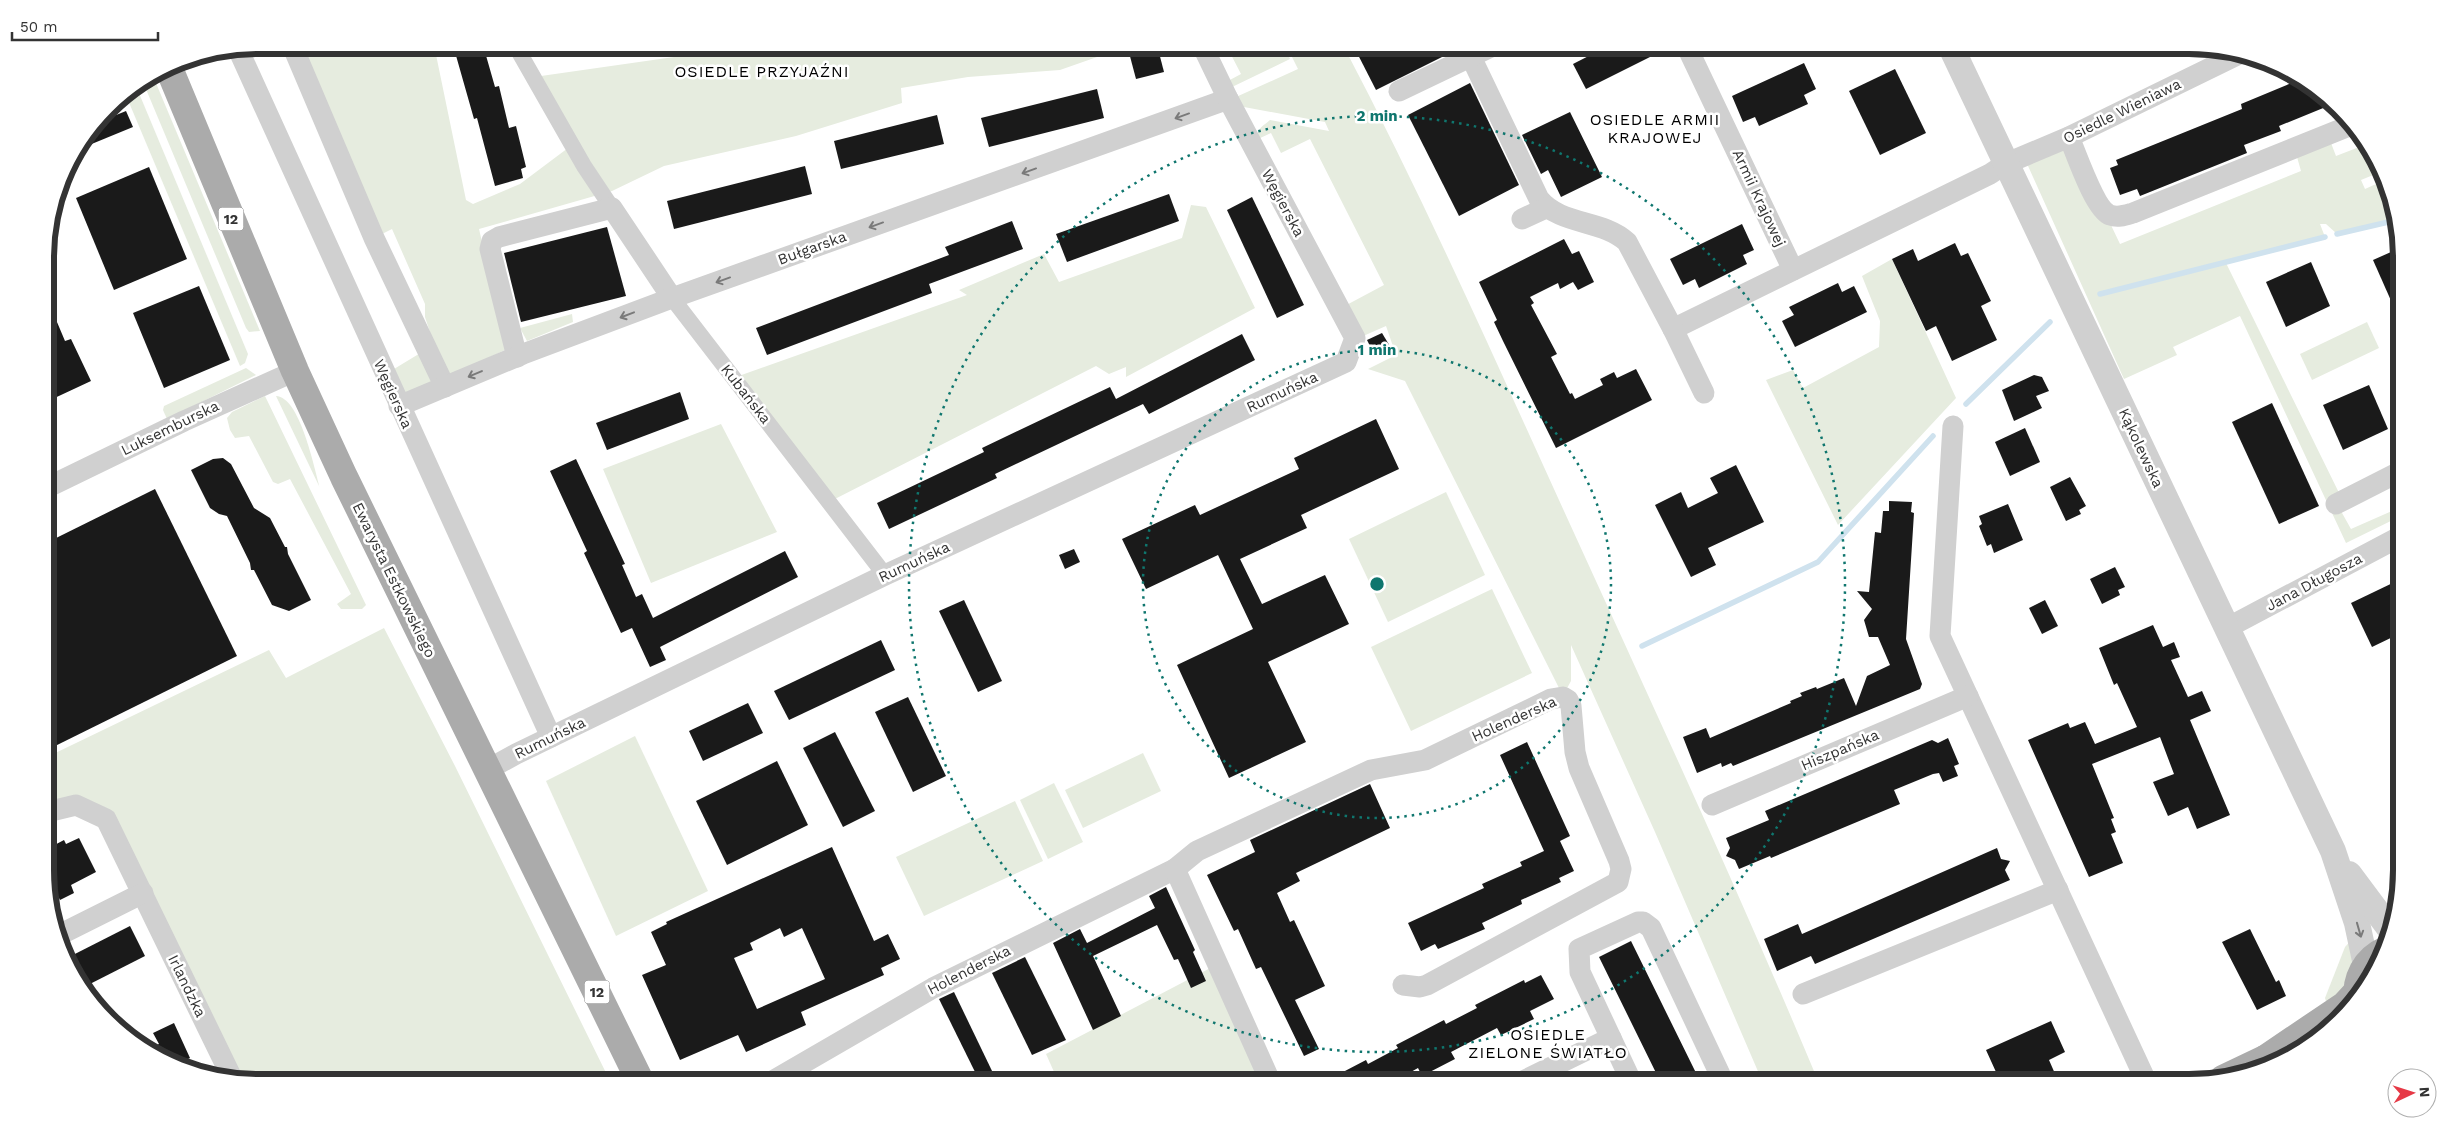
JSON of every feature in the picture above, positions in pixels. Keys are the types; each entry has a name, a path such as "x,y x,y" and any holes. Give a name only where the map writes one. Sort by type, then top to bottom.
{"main road":[{"name":"Ewarysta Estkowskiego","path":"171,73 295,371 344,477 637,1074"},
{"path":"2358,986 2358,982 2367,970"},
{"path":"2265,1059 2334,1013"},
{"path":"2259,1062 2271,1057"}],"street":[{"name":"Węgierska","path":"240,54 551,737"},
{"path":"296,54 374,238 444,387"},
{"name":"Kubańska","path":"520,54 584,166 672,298 885,575"},
{"name":"Węgierska","path":"1206,54 1228,100 1355,338 1346,362"},
{"path":"1399,91 1477,54"},
{"name":"Armii Krajowej","path":"1690,54 1793,270"},
{"name":"Kąkolewska","path":"1954,54 2333,851 2357,923 2374,955"},
{"path":"1471,57 1539,199 1546,208 1556,214 1619,234 1627,242 1673,329 1704,394"},
{"name":"Osiedle Wieniawa","path":"2006,164 2069,137 2229,58"},
{"name":"Bułgarska","path":"399,406 517,357 672,298 1228,100"},
{"path":"2069,137 2099,206 2110,215 2118,216 2133,212 2346,127"},
{"path":"1673,329 1990,174 2006,164"},
{"path":"517,357 490,249 492,241 499,237 612,208"},
{"path":"1522,219 1546,208"},
{"name":"Rumuńska","path":"487,770 885,575 1346,362"},
{"name":"Luksemburska","path":"54,484 184,421 295,371"},
{"path":"1953,426 1940,636 2143,1074"},
{"path":"2336,504 2393,476"},
{"name":"Jana Długosza","path":"2227,628 2393,540"},
{"name":"Hiszpańska","path":"1712,805 1968,696"},
{"name":"Holenderska","path":"785,1074 933,988 1176,868 1197,851 1371,770 1425,760 1552,700 1563,697 1568,700 1571,706 1575,752 1579,768 1619,861 1621,870 1618,882 1427,985 1420,987 1404,985"},
{"name":"Irlandzka","path":"54,811 76,806 106,820 229,1073"},
{"name":"Kąkolewska","path":"2333,851 2386,923"},
{"path":"1176,868 1267,1074"},
{"path":"1803,994 2058,890"},
{"path":"64,933 143,894"},
{"path":"1628,1074 1580,972 1579,949 1633,923 1643,922 1651,928 1720,1074"},
{"path":"1537,1074 1611,1038"}],"shaded area":[{"path":"296,54 436,54 466,200 473,204 520,184 572,145 534,77 695,54 1106,54 1060,70 968,77 901,88 902,103 796,136 664,166 612,191 479,229 507,349 403,398 394,369 427,349 431,335 425,317 425,304 392,229 374,238"},
{"path":"1231,54 1288,54 1290,59 1232,87 1228,81 1241,74"},
{"path":"1290,54 1348,54 1403,163 1459,282 1665,731 1728,871 1815,1074 1759,1074 1655,832 1571,645 1571,681 1566,690 1559,688 1405,381 1368,369 1396,355 1386,326 1361,337 1339,309 1384,285 1310,139 1281,153 1271,133 1258,139 1259,130 1270,120 1329,131 1325,122 1244,107 1236,97 1298,69"},
{"path":"155,81 260,331 249,332 145,87"},
{"path":"139,92 248,354 245,363 240,366 128,100"},
{"path":"2069,137 2120,244 2301,171 2297,157 2331,143 2336,156 2360,147 2375,174 2361,180 2365,189 2379,183 2390,222 2337,234 2326,224 2320,224 2325,237 2226,263 2343,501 2337,504 2351,529 2393,511 2393,520 2346,543 2240,316 2173,347 2177,355 2124,379 2024,157"},
{"path":"1191,205 1206,207 1255,308 1126,377 1126,367 1109,374 1096,366 829,502 733,378 967,295 959,290 1044,254 1059,282 1182,238"},
{"path":"1892,259 1956,398 1838,525 1766,380 1793,370 1803,388 1879,347 1880,321 1862,276"},
{"path":"572,314 573,322 527,341 520,328"},
{"path":"2367,322 2379,348 2312,380 2300,354"},
{"path":"246,368 256,375 167,419 163,410 164,406"},
{"path":"265,396 366,605 362,609 341,609 337,604 351,594 290,479 278,484 273,482 249,436 235,438 230,430 227,418 232,412"},
{"path":"276,396 285,399 299,420 310,450 320,488"},
{"path":"721,424 777,532 651,583 603,469"},
{"path":"1446,492 1485,575 1388,622 1349,539"},
{"path":"1492,589 1532,673 1411,731 1371,647"},
{"path":"384,628 455,766 607,1074 229,1073 106,820 54,813 54,754 269,650 286,678"},
{"path":"635,736 708,891 616,936 546,781"},
{"path":"1143,753 1161,791 1083,828 1065,790"},
{"path":"1054,783 1083,842 1048,859 1020,800"},
{"path":"1015,801 1043,861 924,916 896,857"},
{"path":"2354,937 2356,953 2343,988 2328,1008 2325,998 2345,947"},
{"path":"1218,964 1269,1074 1055,1074 1046,1054"}],"building":[{"path":"456,54 486,54 495,87 499,86 509,128 516,126 526,167 521,169 523,178 495,186 477,118 474,119"},
{"path":"1129,54 1159,54 1164,72 1136,79"},
{"path":"1358,54 1448,54 1376,90"},
{"path":"1592,54 1656,54 1586,89 1573,64"},
{"path":"1804,63 1816,89 1804,95 1808,104 1759,126 1755,117 1743,122 1732,96"},
{"path":"1895,69 1926,133 1880,155 1849,91"},
{"path":"2293,82 2326,107 2279,126 2281,131 2244,145 2247,153 2140,196 2137,189 2120,195 2110,168 2118,165 2116,160 2242,109 2241,104"},
{"path":"1470,83 1519,185 1459,216 1408,115"},
{"path":"1097,89 1104,118 989,147 981,118"},
{"path":"126,111 133,127 87,146 104,123 110,117"},
{"path":"1570,112 1602,177 1561,197 1548,170 1541,174 1522,135"},
{"path":"937,115 944,144 841,169 834,141"},
{"path":"805,166 812,194 674,229 667,201"},
{"path":"149,167 187,259 114,290 76,198"},
{"path":"1169,194 1179,221 1067,262 1056,234"},
{"path":"1252,197 1304,305 1277,318 1227,210"},
{"path":"1012,221 1023,249 929,284 932,293 767,355 756,328 949,255 945,247"},
{"path":"1742,224 1754,250 1743,255 1747,264 1699,288 1695,279 1683,285 1670,259"},
{"path":"607,227 626,296 521,322 504,253"},
{"path":"1564,239 1572,254 1579,251 1594,282 1578,290 1573,282 1560,289 1558,283 1530,297 1534,303 1531,305 1557,354 1551,357 1570,394 1572,393 1575,399 1603,385 1600,379 1614,372 1617,378 1636,369 1652,400 1556,448 1494,322 1497,320 1479,282"},
{"path":"1955,243 1961,256 1968,253 1991,301 1981,306 1997,340 1952,361 1936,326 1926,331 1892,259 1913,249 1918,261"},
{"path":"2393,251 2393,305 2373,260"},
{"path":"2311,262 2330,306 2286,327 2266,282"},
{"path":"1838,283 1842,292 1854,286 1867,312 1795,347 1782,321 1794,315 1789,307"},
{"path":"199,286 230,360 164,388 133,313"},
{"path":"54,315 65,341 71,339 91,381 54,398"},
{"path":"1382,333 1391,348 1375,356 1367,340"},
{"path":"1242,334 1255,360 1149,414 1143,404 995,474 997,478 889,529 877,503 984,452 982,448 1110,387 1116,399"},
{"path":"2034,375 2042,377 2049,391 2036,396 2042,408 2014,421 2002,390"},
{"path":"2369,385 2388,429 2343,450 2323,405"},
{"path":"680,392 689,419 607,450 596,423"},
{"path":"2272,403 2319,506 2279,524 2232,422"},
{"path":"1376,419 1399,469 1301,515 1307,528 1240,559 1262,604 1325,575 1349,624 1268,662 1306,742 1229,778 1177,665 1253,629 1218,555 1146,589 1122,539 1195,505 1200,515 1299,469 1294,458"},
{"path":"2025,428 2040,462 2010,476 1995,442"},
{"path":"223,458 231,464 254,508 270,518 285,547 287,547 288,554 311,600 289,611 272,605 254,570 251,570 250,563 227,516 219,514 210,508 191,470 213,459"},
{"path":"576,459 625,564 622,565 636,597 642,594 653,618 785,551 798,577 660,647 666,660 650,667 632,628 621,633 584,553 587,551 550,471"},
{"path":"1736,465 1764,522 1708,548 1716,565 1691,577 1655,505 1681,492 1688,508 1718,493 1710,478"},
{"path":"2070,477 2086,506 2079,510 2081,514 2066,521 2050,487"},
{"path":"155,489 237,656 54,747 54,539"},
{"path":"1889,501 1912,502 1911,512 1914,513 1906,639 1922,684 1920,689 1733,766 1731,763 1722,767 1721,763 1697,773 1683,737 1706,728 1710,738 1791,703 1790,701 1802,696 1800,693 1816,687 1817,689 1844,678 1856,706 1867,676 1890,665 1878,637 1869,637 1864,620 1872,609 1857,591 1869,592 1875,532 1881,533 1883,511 1889,511"},
{"path":"2008,504 2023,540 1994,553 1991,544 1987,546 1979,526 1982,524 1979,516"},
{"path":"1074,549 1080,562 1065,569 1059,555"},
{"path":"2115,567 2125,587 2118,590 2120,595 2102,604 2090,579"},
{"path":"2393,583 2393,637 2372,647 2351,603"},
{"path":"964,600 1002,681 978,692 939,611"},
{"path":"2045,600 2058,626 2042,634 2029,608"},
{"path":"2153,625 2163,647 2174,642 2180,657 2171,660 2188,697 2202,691 2211,711 2190,720 2230,815 2197,829 2188,807 2168,816 2153,782 2174,774 2160,737 2092,764 2114,818 2111,819 2116,832 2111,834 2123,863 2089,877 2028,740 2068,723 2070,728 2085,722 2095,744 2137,727 2117,683 2114,685 2099,648"},
{"path":"881,640 895,670 789,720 774,691"},
{"path":"908,697 946,776 913,792 875,712"},
{"path":"748,703 763,733 703,761 689,731"},
{"path":"835,732 875,811 843,827 803,748"},
{"path":"1948,738 1959,764 1954,766 1958,776 1943,782 1939,773 1933,774 1894,790 1900,804 1771,858 1770,856 1739,869 1735,860 1726,856 1730,848 1726,838 1769,820 1765,811 1932,740 1938,743"},
{"path":"1527,742 1570,836 1560,841 1574,871 1559,878 1561,882 1521,900 1522,904 1482,923 1485,929 1438,949 1435,944 1421,951 1408,923 1484,888 1482,884 1522,866 1520,862 1544,851 1500,755"},
{"path":"777,761 808,825 727,865 696,801"},
{"path":"1370,784 1390,828 1296,873 1300,881 1277,893 1290,922 1294,920 1325,986 1295,1000 1319,1049 1304,1056 1261,967 1256,969 1238,929 1234,931 1207,875 1255,852 1250,840"},
{"path":"79,838 96,872 71,885 74,893 60,900 54,889 54,845 64,840 66,844"},
{"path":"832,847 874,941 888,934 900,959 881,968 884,975 801,1012 806,1025 746,1052 738,1035 680,1060 642,975 666,965 651,932 667,924 666,922","holes":["780,928 784,937 802,928 825,979 757,1009 734,958 753,950 750,943"]},
{"path":"1997,848 2001,859 2010,861 2005,870 2010,880 1815,964 1811,956 1777,971 1764,939 1798,924 1802,934"},
{"path":"1166,887 1195,950 1193,952 1206,981 1191,988 1178,959 1174,960 1157,925 1093,956 1121,1016 1093,1030 1053,943 1080,929 1087,943 1155,908 1149,896"},
{"path":"130,926 145,956 89,985 73,955"},
{"path":"2250,929 2276,982 2279,980 2286,996 2257,1010 2222,942"},
{"path":"1631,941 1697,1074 1657,1074 1599,957"},
{"path":"1025,957 1066,1040 1032,1055 992,973"},
{"path":"1541,975 1554,999 1530,1011 1534,1019 1501,1035 1497,1028 1451,1052 1455,1059 1426,1074 1421,1074 1418,1068 1407,1074 1339,1074 1366,1060 1368,1064 1398,1048 1396,1045 1444,1020 1446,1024 1477,1008 1475,1005 1524,980 1525,983"},
{"path":"954,992 993,1073 976,1074 939,999"},
{"path":"2051,1021 2065,1052 2049,1060 2055,1074 1997,1074 1986,1050"},
{"path":"174,1023 190,1058 185,1061 180,1059 155,1046 159,1044 153,1033"}],"waterway":[{"path":"2337,234 2390,222"},
{"path":"2100,294 2325,237"},
{"path":"1966,404 2050,322"},
{"path":"1642,646 1818,562 1933,436"}],"district":[{"name":"OSIEDLE PRZYJAŹNI","path":"762,71"},
{"name":"OSIEDLE ARMII KRAJOWEJ","path":"1655,128"},
{"name":"OSIEDLE ZIELONE ŚWIATŁO","path":"1548,1043"}]}
